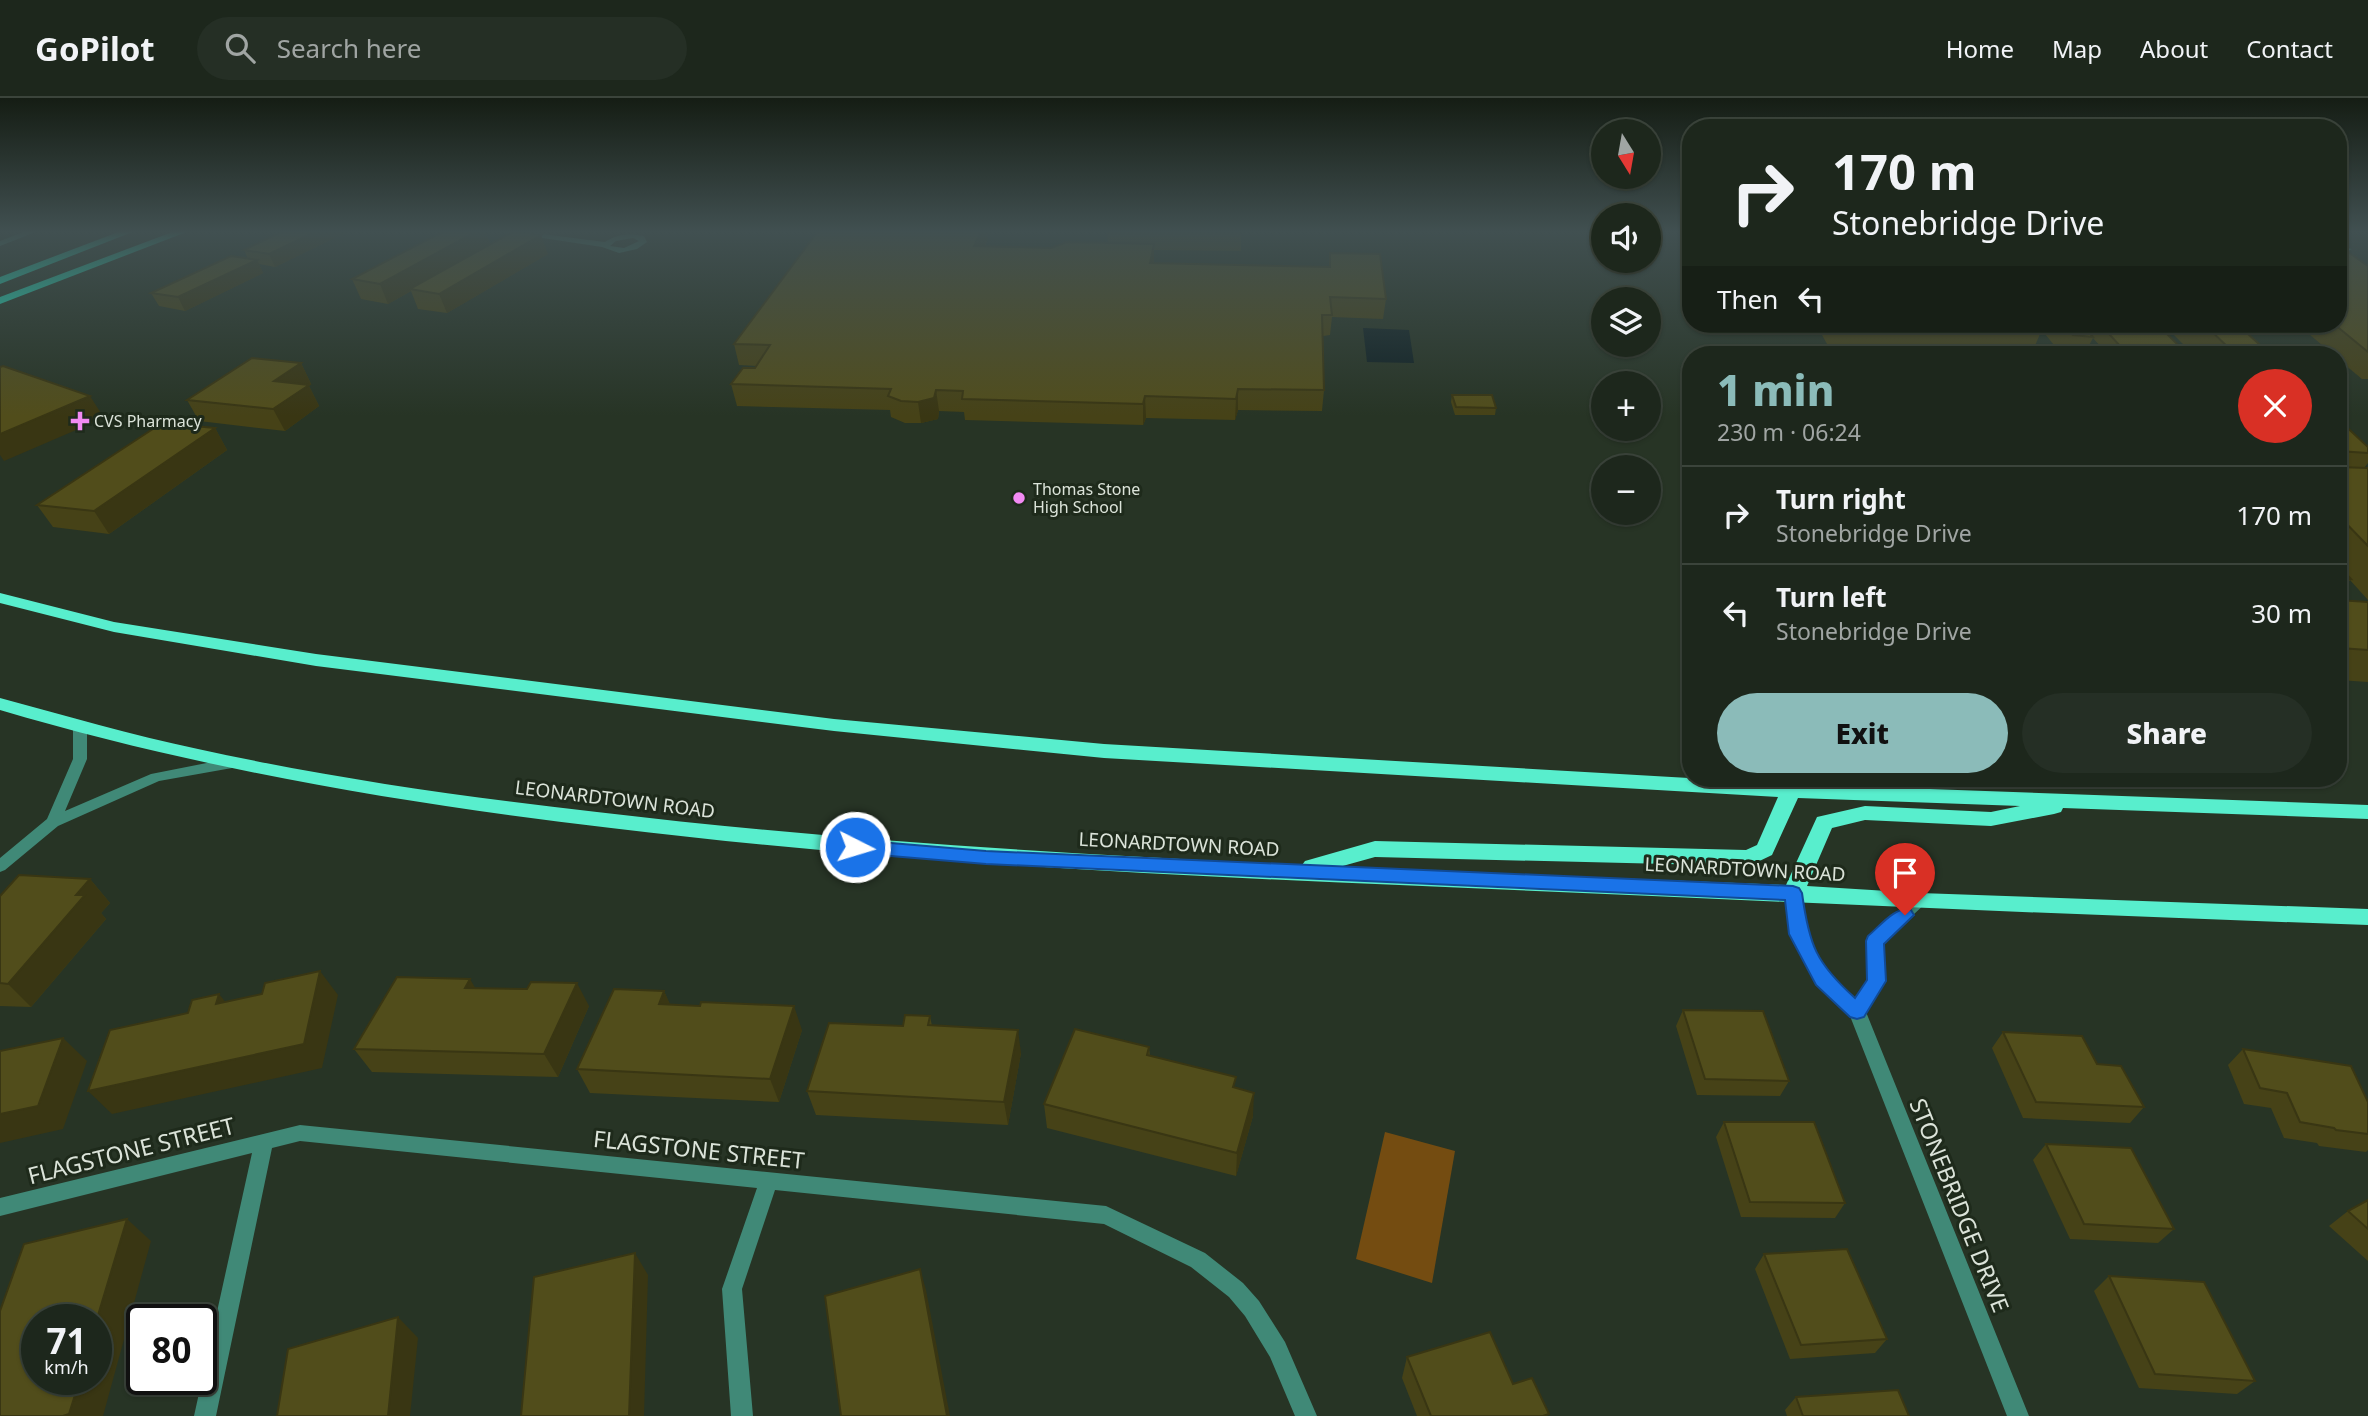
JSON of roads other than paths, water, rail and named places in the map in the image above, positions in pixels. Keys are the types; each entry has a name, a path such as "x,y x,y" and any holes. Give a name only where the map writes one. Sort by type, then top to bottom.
{"highway":[{"path":"0,598 114,627 316,660 834,725 1104,751 1682,785"},
{"name":"LEONARDTOWN ROAD","path":"0,704 80,729 232,762 449,800 697,834 986,857 1920,901 2368,917"},
{"path":"1722,787 2368,812"},
{"path":"1296,872 1376,849 1749,858 1765,850 1791,791"},
{"path":"1793,893 1824,822 1865,813 1991,819 2085,801"}],"main road":[{"path":"0,301 22,293"}],"street":[{"path":"53,822 80,759 80,729"},
{"path":"0,866 53,822 156,777 232,762"},
{"name":"STONEBRIDGE DRIVE","path":"1793,893 1798,934 1823,980 1857,1012 2018,1416"},
{"path":"1857,1012 1876,981 1875,941 1920,901"},
{"name":"FLAGSTONE STREET","path":"0,1207 300,1133 1106,1216 1200,1261 1249,1303 1286,1363 1306,1416"},
{"path":"205,1416 264,1142"},
{"path":"742,1416 732,1289 769,1181"}],"place":[{"name":"CVS Pharmacy","path":"80,421"},
{"name":"Thomas Stone High School","path":"1019,498"}]}
